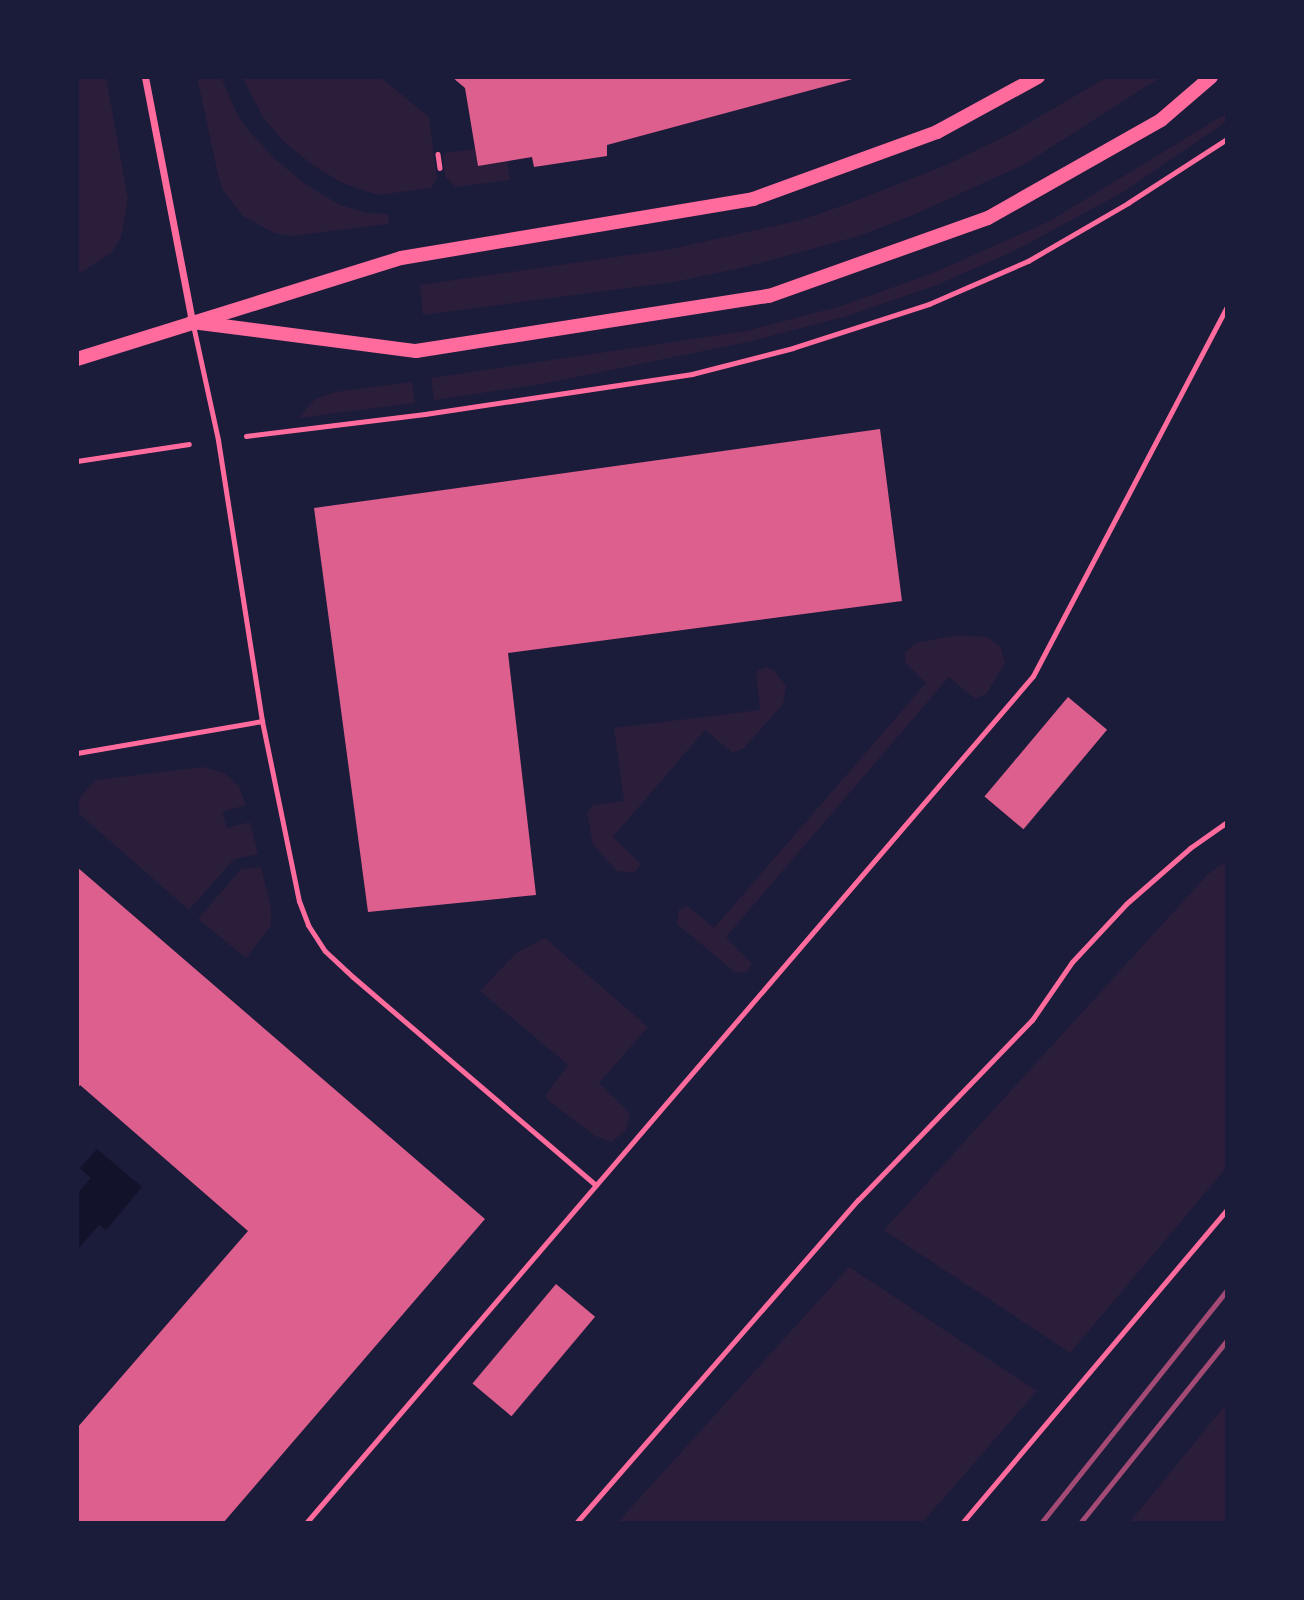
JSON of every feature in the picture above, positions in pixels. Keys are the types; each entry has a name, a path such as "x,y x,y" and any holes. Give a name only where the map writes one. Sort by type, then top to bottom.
{"main road":[{"path":"77,359 401,258 753,199 937,132 1038,77"},
{"path":"192,322 416,351 769,296 988,218 1161,120 1211,77"}],"street":[{"path":"145,77 192,322"}],"lane":[{"path":"306,1523 1033,676 1227,306"},
{"path":"192,322 218,440 262,721 299,901 307,925 325,951 596,1185"},
{"path":"77,753 262,721"},
{"path":"576,1523 858,1200 1032,1020 1072,962 1126,904 1190,848 1227,822"},
{"path":"961,1523 1227,1209"}],"path":[{"path":"287,431 425,414 692,374 793,348 929,304 1028,261 1128,203 1227,139"},
{"path":"438,154 440,168"},
{"path":"77,461 152,449"}],"shaded area":[{"path":"77,77 106,77 128,199 121,238 111,253 77,275"},
{"path":"197,77 221,77 238,116 250,132 275,159 305,184 340,205 367,213 388,214 389,224 291,236 274,233 243,216 223,190 218,175"},
{"path":"242,77 380,77 429,117 437,179 431,188 378,195 342,183 314,166 284,142 263,117"},
{"path":"1107,77 1161,77 1025,164 911,216 859,236 746,267 674,282 423,315 420,285 671,249 801,220 850,203 946,165 1010,134"},
{"path":"1227,113 1227,121 1123,192 1014,251 937,285 844,317 748,342 542,384 434,400 431,378 746,331 841,306 933,273 1050,221"},
{"path":"475,149 478,166 507,162 510,180 456,187 445,177 443,153"},
{"path":"412,382 415,403 298,418 315,399 335,392"},
{"path":"957,635 987,637 1000,646 1005,663 986,694 975,699 949,677 726,937 752,964 748,972 736,973 677,924 679,909 688,906 714,928 926,683 905,662 905,652 916,643"},
{"path":"767,667 774,670 786,686 783,704 744,748 738,751 732,752 705,730 613,837 641,864 634,873 617,871 593,845 587,812 593,805 624,801 614,728 760,710 756,676 758,670"},
{"path":"203,767 224,773 239,786 246,805 222,812 227,828 250,822 258,854 234,859 189,910 77,812 77,801 95,780"},
{"path":"1227,860 1227,1167 1070,1353 884,1230 1208,874"},
{"path":"261,867 271,907 271,926 246,958 198,919 241,869"},
{"path":"545,938 648,1027 599,1083 630,1113 626,1130 612,1142 595,1136 546,1099 546,1095 568,1065 480,991 515,954"},
{"path":"97,1149 142,1187 106,1230 99,1225 77,1250 77,1194 91,1178 80,1168"},
{"path":"849,1267 1037,1391 922,1523 617,1523"},
{"path":"1227,1403 1227,1523 1129,1523"}],"building":[{"path":"452,77 856,78 607,145 607,156 534,167 532,157 478,166 465,88"},
{"path":"880,429 902,601 508,653 536,895 368,912 314,508"},
{"path":"1068,697 1107,730 1024,829 984,797"},
{"path":"77,867 485,1219 223,1523 77,1523 77,1428 248,1231 80,1085 77,1089"},
{"path":"556,1284 595,1317 512,1416 472,1384"}],"railway":[{"path":"1041,1523 1227,1290"},
{"path":"1080,1523 1227,1340"}]}
